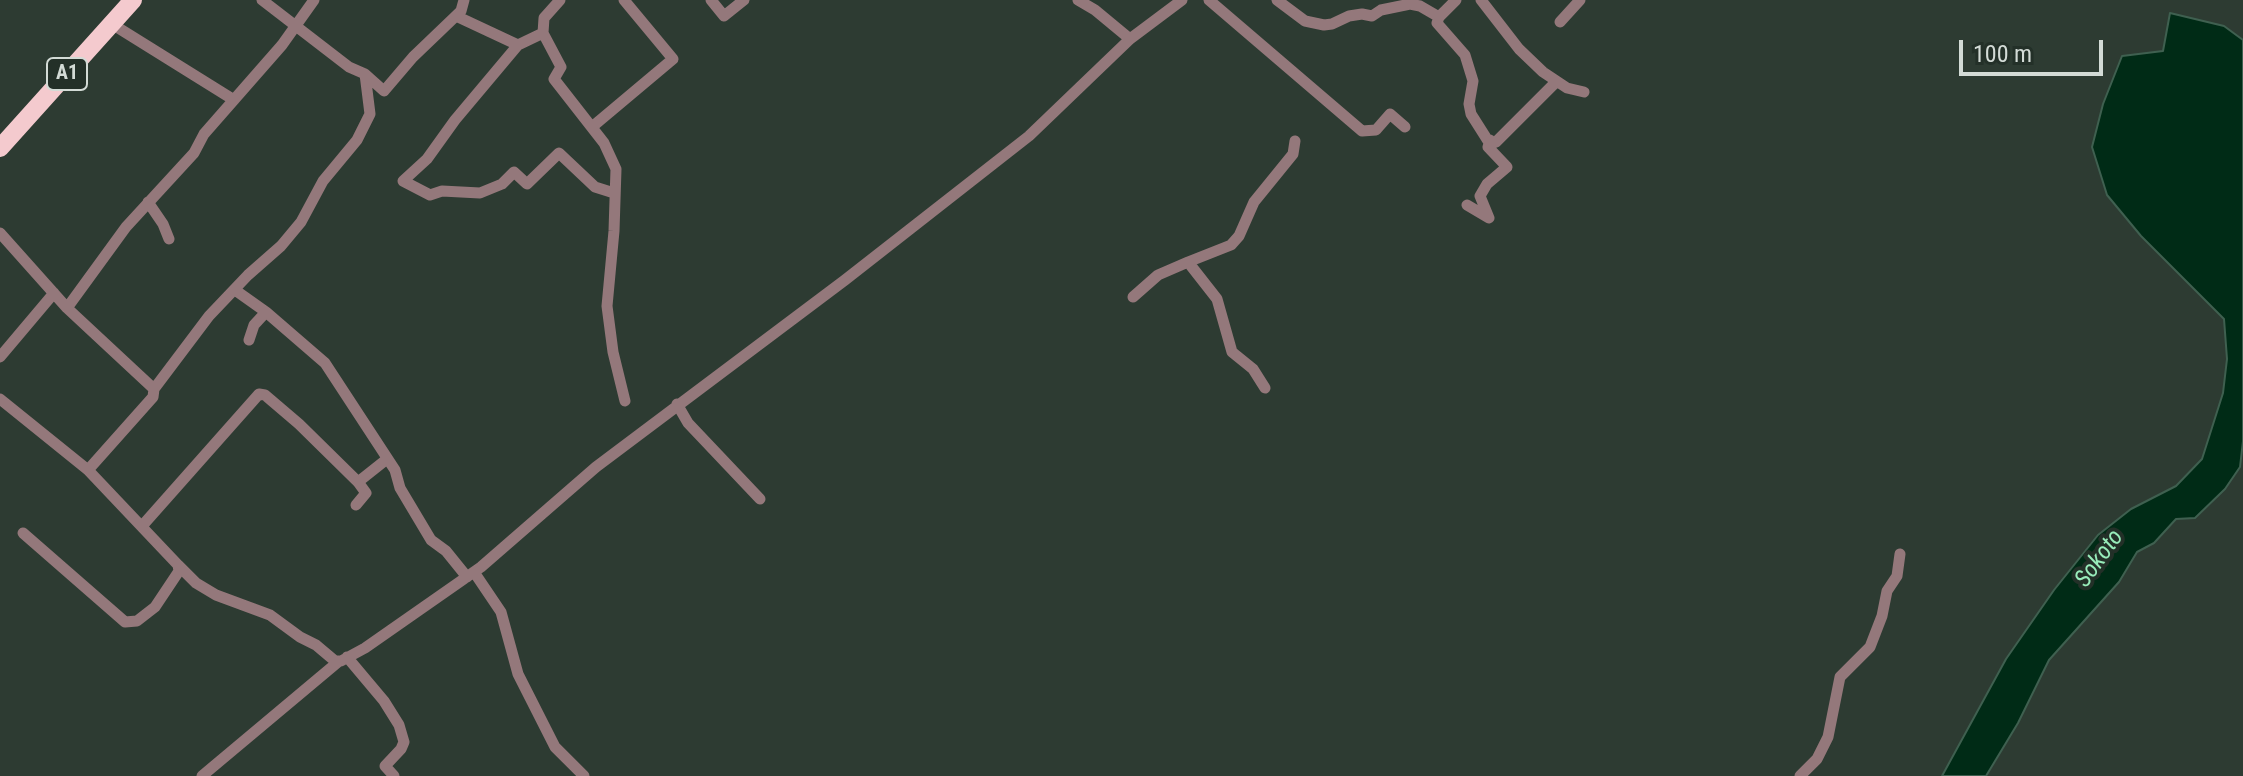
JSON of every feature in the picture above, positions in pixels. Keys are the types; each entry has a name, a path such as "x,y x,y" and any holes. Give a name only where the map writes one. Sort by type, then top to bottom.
{"highway":[{"name":"A1","path":"0,148 133,0"}],"street":[{"path":"262,0 384,91 413,57 461,11 464,0"},
{"path":"67,308 148,202 194,153 204,134 295,27 314,0"},
{"path":"560,0 544,18 543,33 561,67 554,79 604,143 616,169 607,306 613,352 625,401"},
{"path":"592,127 673,59 624,0"},
{"path":"711,0 724,16 744,0"},
{"path":"1078,0 1130,39"},
{"path":"1209,0 1362,131 1376,130 1390,114 1405,127"},
{"path":"1277,0 1305,21 1324,25 1349,16 1372,16 1381,10 1410,4 1439,17"},
{"path":"1456,0 1437,23 1465,55 1473,81 1469,104 1471,114 1490,144"},
{"path":"1481,0 1519,49 1556,82 1584,92"},
{"path":"1560,22 1580,0"},
{"path":"202,776 343,660 471,574 573,485 845,280 1029,136 1130,39 1179,1"},
{"path":"456,16 518,45"},
{"path":"112,24 234,100"},
{"path":"543,33 518,45 455,120 427,159 403,181 430,195 442,191 480,193 502,184 514,172 527,184 559,153 595,187 614,193"},
{"path":"88,470 153,397 154,389 209,316 281,246 301,222 323,181 357,140 370,114 365,74"},
{"path":"1490,144 1496,142 1556,82"},
{"path":"1467,205 1489,218 1480,196 1487,184 1507,167 1488,147 1490,140 1490,144"},
{"path":"1133,297 1158,275 1231,245 1246,224 1254,202 1293,154 1295,141"},
{"path":"148,202 169,239"},
{"path":"0,233 67,308 154,389"},
{"path":"1188,262 1217,299 1232,352 1253,369 1265,388"},
{"path":"235,290 266,312 325,363 395,470 400,488 431,540 471,574 501,612 518,674 555,747 584,776"},
{"path":"0,357 54,293"},
{"path":"249,340 254,325 266,312"},
{"path":"142,526 259,394 265,395 299,424 358,482 366,493 356,505"},
{"path":"0,399 88,470 196,583 216,595 270,615 343,660 384,701 399,725 404,742 385,766 394,776"},
{"path":"677,404 696,433 760,499"},
{"path":"358,482 387,459"},
{"path":"23,533 125,622 137,621 155,607 177,577 178,565"},
{"path":"1800,776 1817,759 1828,737 1840,677 1870,647 1882,616 1887,591 1897,576 1900,554"}],"water":[{"name":"Sokoto","path":"2170,13 2224,26 2243,40 2243,441 2240,467 2225,489 2195,518 2176,519 2154,543 2137,552 2119,582 2049,660 2018,723 1986,776 1942,776 2006,659 2054,590 2098,535 2131,509 2176,486 2202,459 2223,393 2227,359 2224,319 2141,236 2107,195 2092,147 2103,104 2122,56 2163,51"}]}
